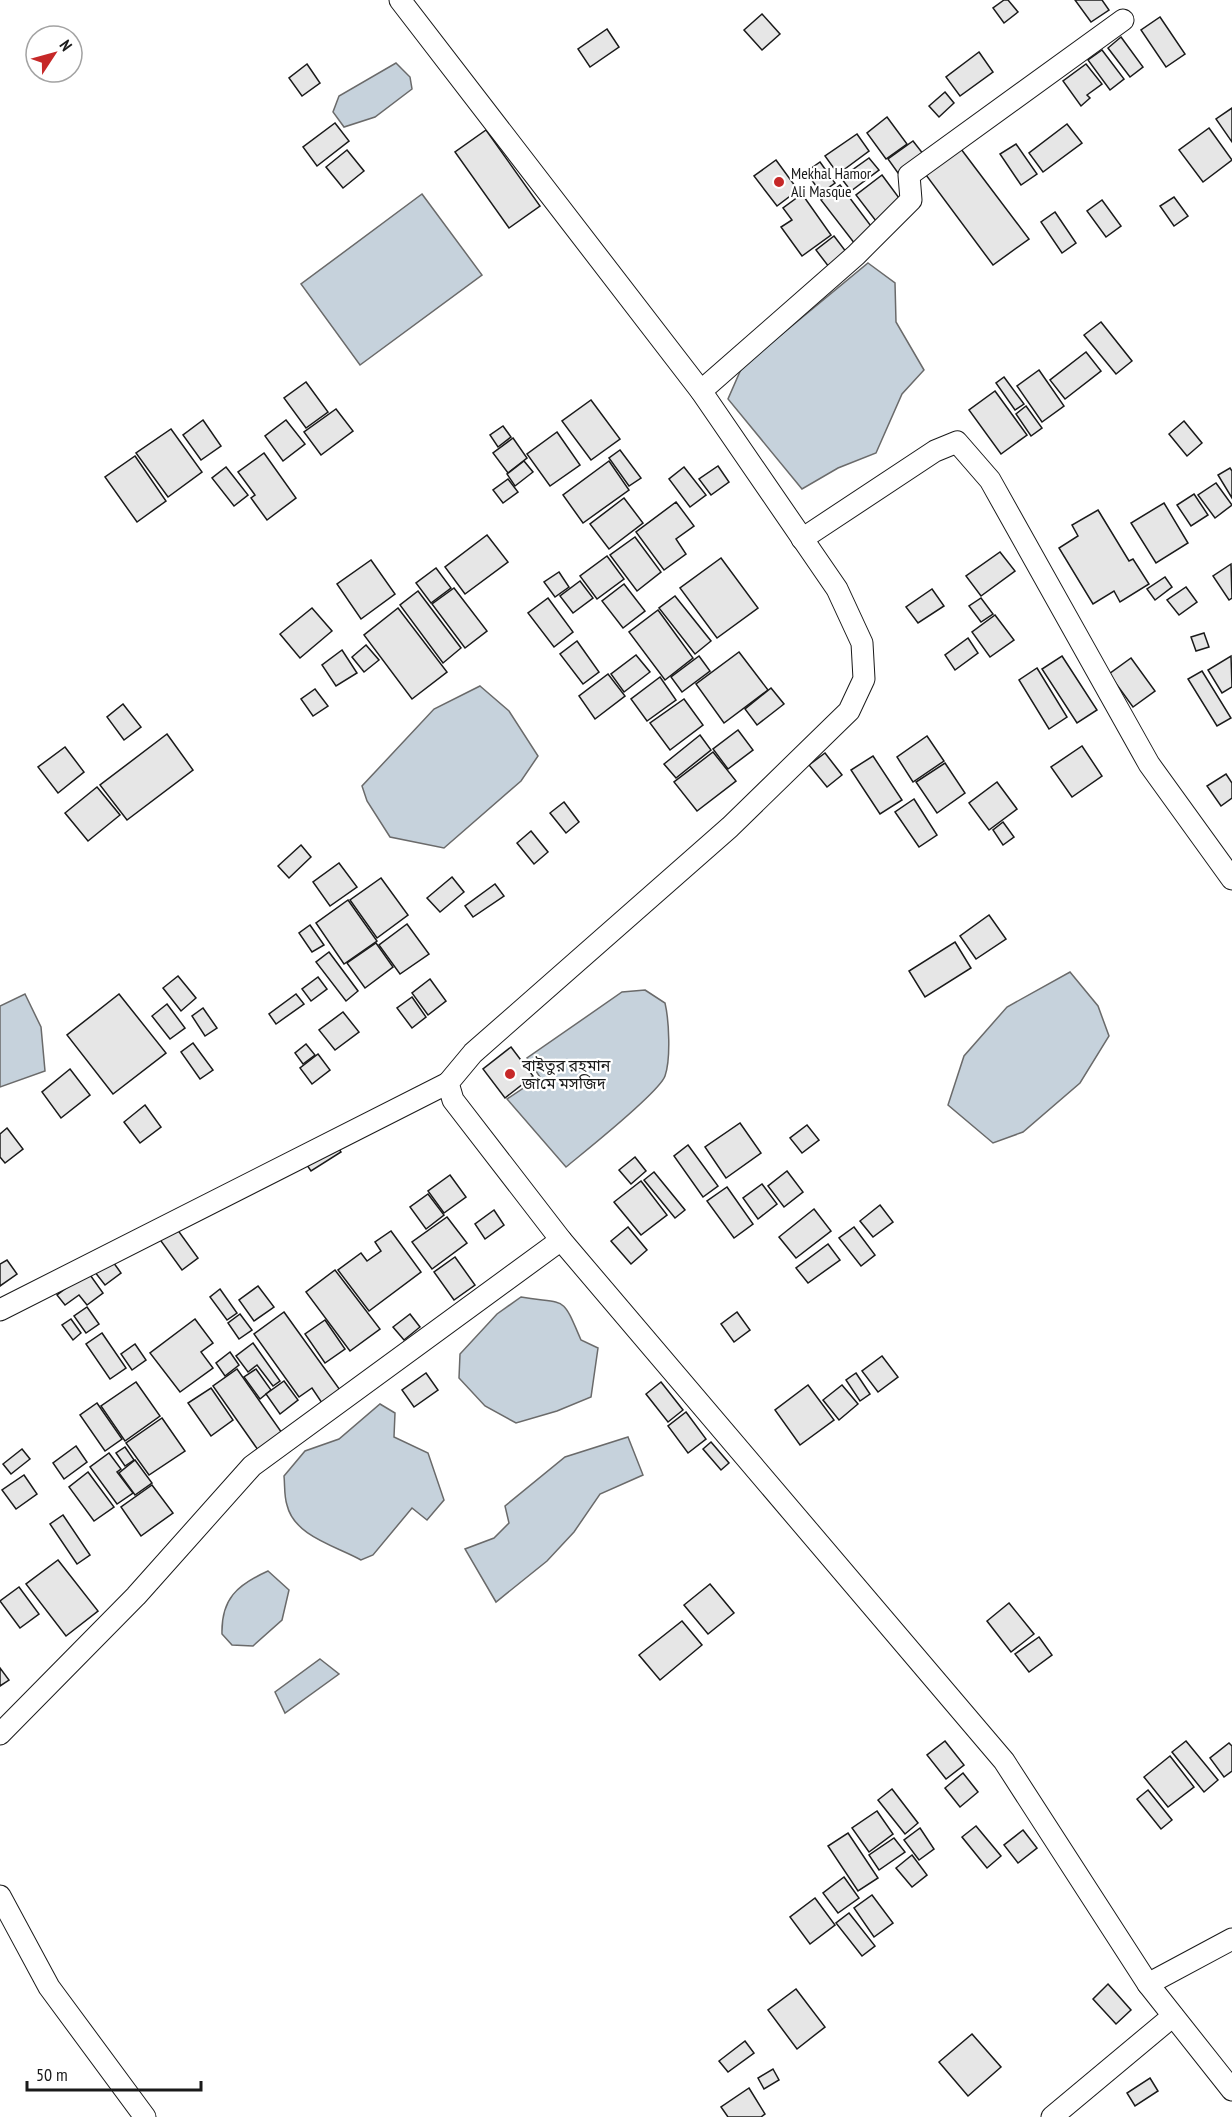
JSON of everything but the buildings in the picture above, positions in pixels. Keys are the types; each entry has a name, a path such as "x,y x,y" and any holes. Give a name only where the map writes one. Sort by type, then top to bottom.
{"street":[{"path":"0,1310 448,1083 473,1053 730,827 849,711 864,679 862,643 837,589 701,391 400,0"},
{"path":"701,391 856,255 911,200 909,175 1123,20"},
{"path":"802,539 935,451 957,442 996,489 1149,764 1232,879"},
{"path":"448,1083 453,1100 561,1240 1004,1761 1148,1984 1232,2090"},
{"path":"0,1734 136,1596 252,1466 561,1240"},
{"path":"0,1896 48,1987 145,2117"},
{"path":"1148,1984 1232,1939"},
{"path":"1052,2117 1173,2016"}],"shaded area":[{"path":"396,63 410,77 412,89 375,117 344,127 333,112 339,96"},
{"path":"422,194 482,275 360,365 301,284"},
{"path":"868,263 895,283 896,322 924,370 902,394 876,453 838,468 802,489 728,399 742,367"},
{"path":"480,686 509,711 538,756 521,781 444,848 390,837 367,801 362,786 434,709"},
{"path":"1070,972 1098,1006 1109,1036 1080,1083 1023,1132 993,1143 948,1105 964,1056 1007,1007"},
{"path":"645,990 665,1003 669,1039 665,1076 636,1108 566,1167 507,1099 540,1077 527,1058 622,992"},
{"path":"25,994 41,1027 45,1071 0,1087 0,1006"},
{"path":"521,1297 561,1304 570,1315 581,1340 598,1348 591,1397 557,1411 516,1423 485,1406 459,1378 460,1354 497,1314"},
{"path":"380,1404 395,1413 394,1437 428,1453 444,1500 427,1520 412,1508 373,1555 361,1560 317,1539 298,1525 287,1505 284,1476 305,1451 339,1439"},
{"path":"628,1437 643,1475 600,1494 574,1532 547,1561 496,1602 465,1549 494,1538 509,1523 505,1506 565,1457"},
{"path":"268,1571 289,1590 282,1620 253,1646 232,1645 222,1634 224,1611 228,1602 240,1588"},
{"path":"320,1659 339,1674 285,1713 275,1692"}],"place":[{"name":"Mekhal Hamor Ali Masque","path":"779,182"},
{"name":"বাইতুর রহমান জা‌মে মস‌জিদ","path":"510,1074"}]}
